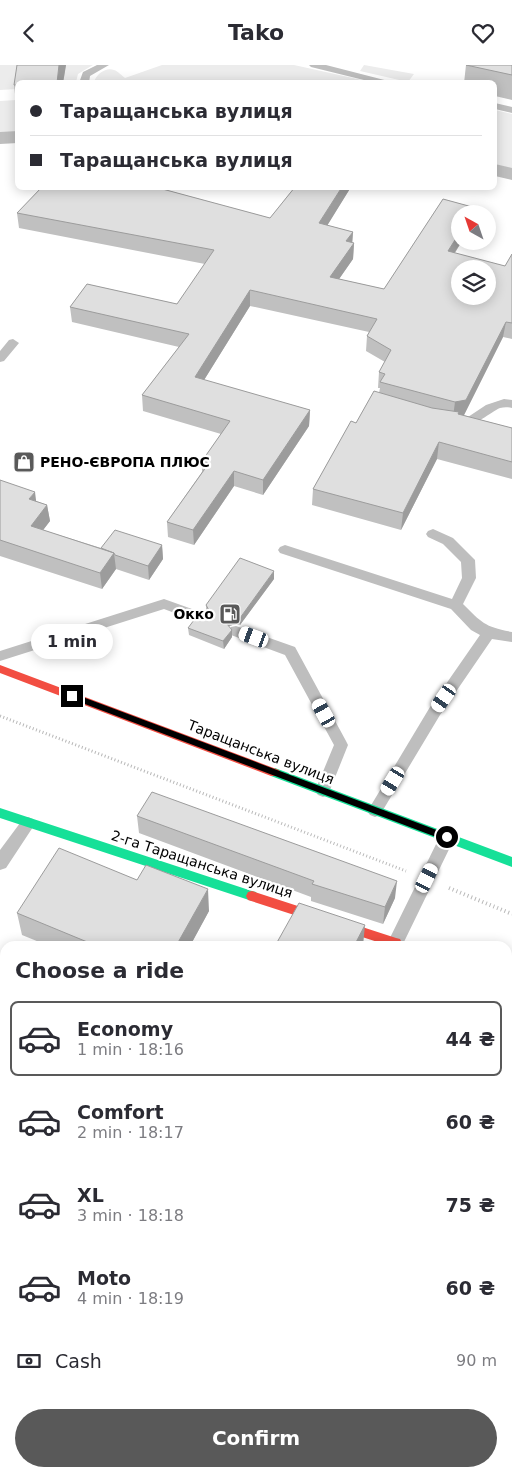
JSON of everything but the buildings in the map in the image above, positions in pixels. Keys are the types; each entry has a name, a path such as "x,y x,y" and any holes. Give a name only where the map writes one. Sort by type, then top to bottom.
{"main road":[{"name":"Таращанська вулиця","path":"0,669 512,862"},
{"name":"2-га Таращанська вулиця","path":"0,813 386,941"}],"street":[{"path":"0,138 15,137"},
{"path":"497,169 512,173"}],"lane":[{"path":"85,80 86,74 104,65"},
{"path":"314,65 378,80"},
{"path":"497,106 512,110"},
{"path":"0,358 13,343"},
{"path":"444,421 464,423 477,418 492,406 506,403 512,404"},
{"path":"433,534 448,541 468,560 469,578 456,605"},
{"path":"285,550 456,605 476,626 489,633 512,637"},
{"path":"0,656 164,604 201,618"},
{"path":"236,631 290,651 318,702 341,745 323,791"},
{"path":"375,811 435,711 489,633"},
{"path":"0,863 28,823"},
{"path":"396,941 447,837"}],"path":[{"path":"0,716 427,878 512,914"}],"shaded area":[{"path":"0,65 25,65 19,80 15,80 15,89 0,90"},
{"path":"66,65 93,65 78,74 76,80 63,80"},
{"path":"162,65 294,65 362,80 95,80 99,74 111,69 125,78"},
{"path":"364,65 414,74 410,80 399,80 360,71"},
{"path":"15,100 15,133 0,134 0,101"},
{"path":"497,110 512,114 512,169 497,165"}],"traffic: fast":[{"path":"275,773 512,862"},
{"path":"0,813 252,896"}],"traffic: jam":[{"path":"0,669 275,773"},
{"path":"252,896 390,941"}],"place":[{"name":"РЕНО-ЄВРОПА ПЛЮС","path":"24,462"},
{"name":"Окко","path":"230,614"}],"route":[{"path":"72,696 447,837"}]}
